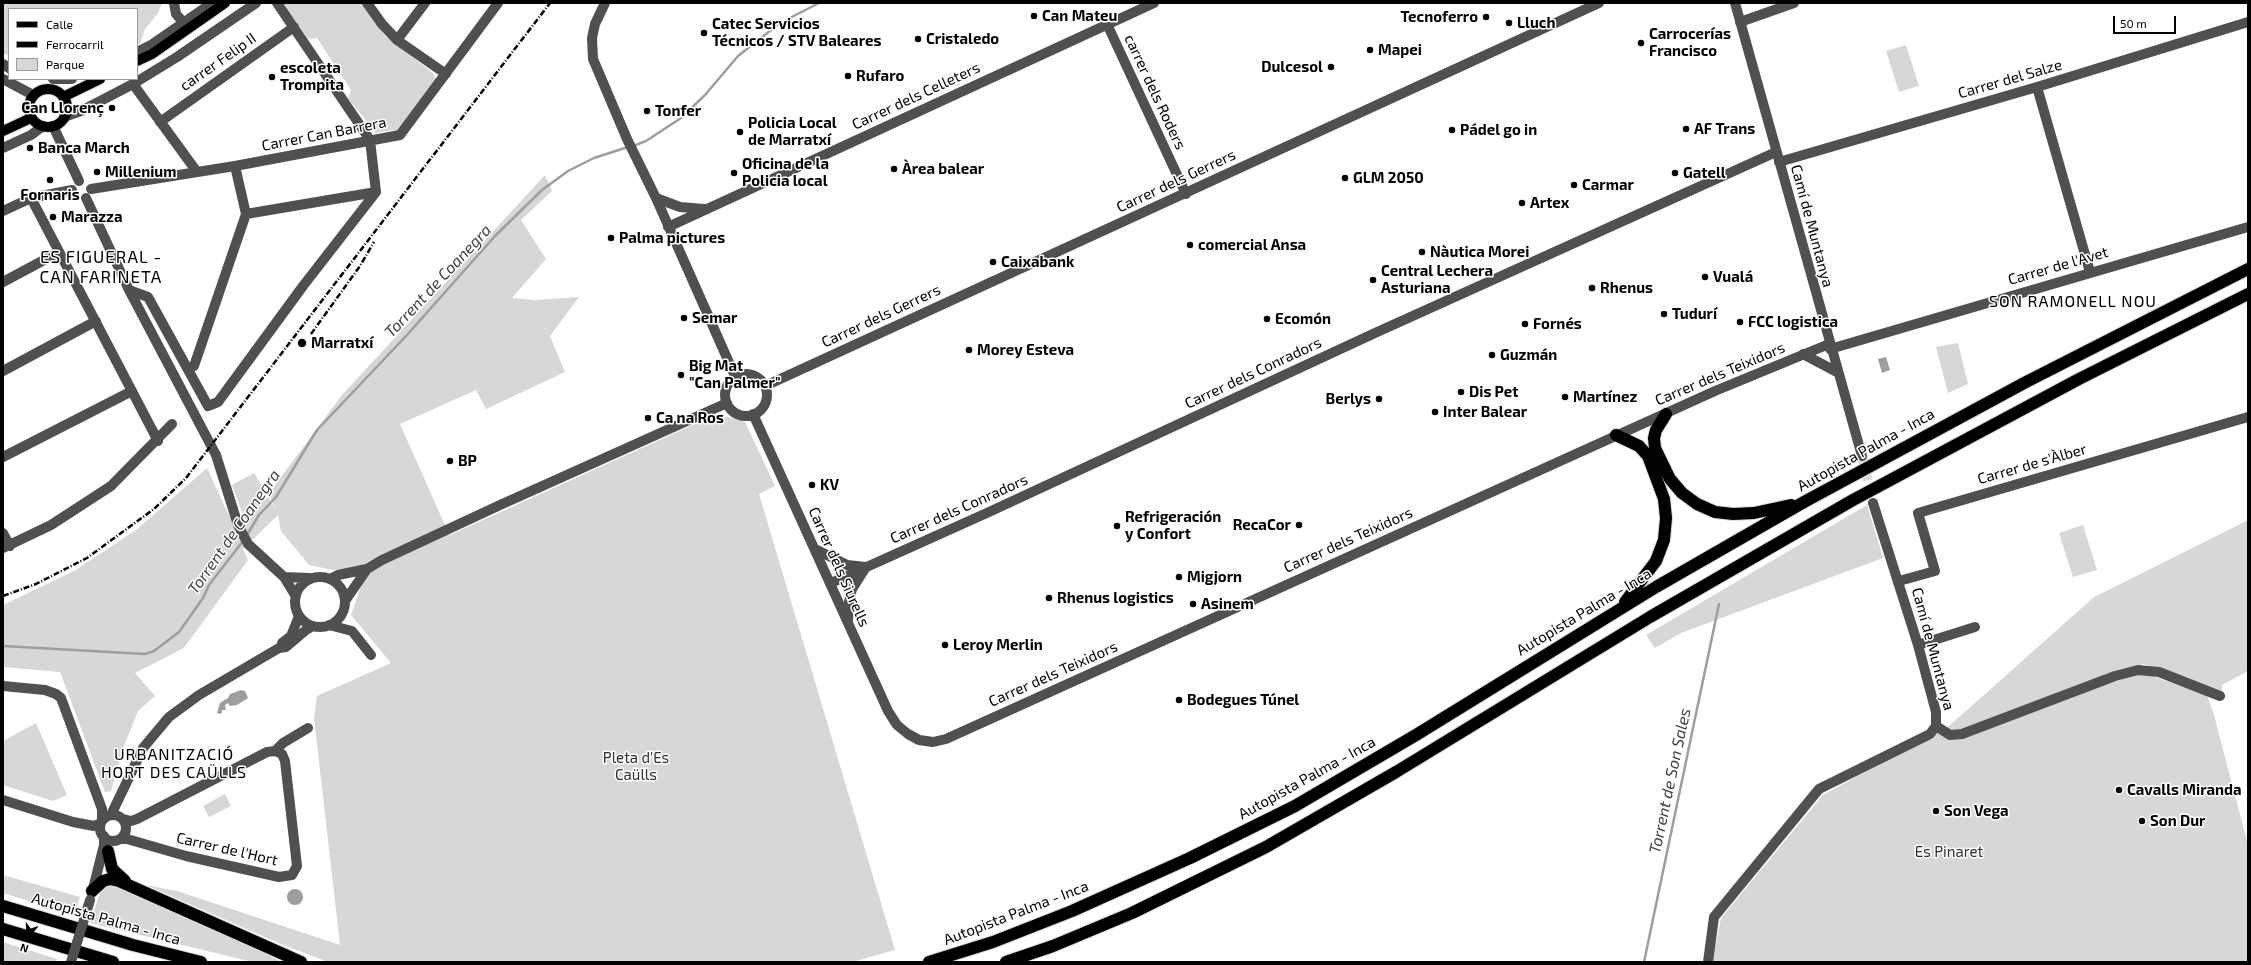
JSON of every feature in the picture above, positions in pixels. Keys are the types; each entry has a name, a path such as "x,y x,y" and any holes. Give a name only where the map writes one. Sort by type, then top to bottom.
{"highway":[{"name":"Autopista Palma - Inca","path":"929,962 999,939 1072,911 1170,867 1266,820 1384,754 1616,612 1804,502 2014,388 2248,269"},
{"path":"1006,962 1053,946 1132,913 1203,880 1384,779 1657,613 1853,500 2072,382 2248,294"},
{"path":"1666,414 1656,430 1654,438 1655,448 1670,479 1682,492 1697,504 1715,512 1733,514 1754,513 1804,502"},
{"path":"1616,436 1639,446 1648,456 1664,499 1666,518 1664,540 1656,561 1645,578 1616,612"},
{"path":"108,851 112,869 130,885"},
{"path":"91,895 100,883 110,879 130,885 301,962"},
{"name":"Autopista Palma - Inca","path":"3,906 119,941 201,962"},
{"path":"3,929 113,962"}],"main road":[{"path":"138,61 152,54 225,3"},
{"path":"63,97 98,80"},
{"path":"43,89 48,89 59,93 63,97 66,111 64,117 54,126 43,126 32,118 29,106 33,95 43,89"},
{"path":"3,131 32,118"}],"street":[{"path":"174,3 176,14 184,23"},
{"path":"138,51 184,23 212,3"},
{"path":"64,117 81,111 133,84 177,57 256,3"},
{"path":"129,290 148,297 208,406 218,402 289,305 376,192 370,140 277,3"},
{"path":"368,3 382,24 397,40 446,74"},
{"path":"397,40 425,3"},
{"name":"Carrer Can Barrera","path":"90,189 235,166 400,135 498,3"},
{"name":"Carrer dels Celleters","path":"668,227 1154,3"},
{"name":"Carrer dels Gerrers","path":"765,386 1186,194 1599,3"},
{"name":"Camí de Muntanya","path":"1735,3 1837,372 1862,456"},
{"path":"1740,22 1794,3"},
{"path":"604,5 595,24 592,38 593,59 627,139 656,198 735,376"},
{"name":"Carrer del Salze","path":"1779,162 2037,87 2248,22"},
{"name":"carrer dels Roders","path":"1107,24 1186,194"},
{"name":"carrer Felip II","path":"160,122 294,27"},
{"path":"3,79 33,95"},
{"path":"133,84 197,172"},
{"path":"2037,87 2090,272"},
{"path":"3,148 31,135 43,126"},
{"path":"54,126 79,181"},
{"name":"Carrer dels Conradors","path":"830,583 1776,152"},
{"path":"188,369 194,366 246,214 235,166"},
{"path":"79,181 85,182 90,189 90,194 86,198 77,198 72,190 74,185 79,181"},
{"path":"3,211 31,198 72,190"},
{"path":"246,214 376,192"},
{"path":"31,198 158,441"},
{"path":"86,198 129,290 216,455 238,525 248,544 284,577 295,595 296,609 299,616 314,626"},
{"path":"656,198 680,207 706,210"},
{"name":"Carrer de l'Avet","path":"1830,346 2248,227"},
{"path":"3,282 59,252"},
{"path":"3,371 96,321"},
{"name":"Carrer dels Teixidors","path":"888,711 897,725 919,740 933,742 946,738 1616,436 1803,354 1830,346"},
{"path":"1803,354 1837,372"},
{"path":"749,374 755,376 765,386 766,400 759,411 753,414 747,415 735,412 727,403 725,397 727,385 735,376 749,374"},
{"path":"3,457 132,391"},
{"path":"330,579 338,575 367,569 382,560 494,508 727,403"},
{"name":"Carrer dels Siurells","path":"753,414 888,711"},
{"name":"Carrer de s'Àlber","path":"1899,581 1934,571 1918,513 2248,417"},
{"path":"3,533 7,547 51,525 111,486 158,441 172,424"},
{"name":"Camí de Muntanya","path":"1708,962 1714,917 1819,790 1930,734 1936,726 1936,712 1918,645 1899,581 1873,503"},
{"path":"815,549 847,566 866,567 852,589 849,602 848,622"},
{"path":"329,625 337,620 344,605 367,569"},
{"path":"284,577 324,577 330,579 341,588 344,605 352,631 371,655"},
{"path":"295,595 304,582 310,578"},
{"path":"98,874 104,845 103,836 100,830 105,817 125,785 143,748 170,717 199,695 279,648 291,636 299,616"},
{"path":"279,648 286,647 306,630 314,626 329,625 352,631"},
{"path":"1918,645 1975,627"},
{"path":"1936,726 1950,735 1962,734 2115,676 2138,670 2159,672 2220,696"},
{"path":"3,686 45,690 56,694 61,698 105,817"},
{"path":"3,800 73,822 94,826 105,817 122,818 131,821 267,752 275,751 283,743 308,728"},
{"name":"Carrer de l'Hort","path":"118,840 127,839 186,856 279,877 292,875 297,863 285,761 282,754 275,751"},
{"path":"71,962 98,874 108,851 124,834 126,828 120,811 125,796 125,785"},
{"path":"73,822 110,840 118,840"}],"green space":[{"path":"3,3 162,3 158,13 145,29 140,44 138,45 138,8 8,8 8,56 3,53"},
{"path":"282,3 362,3 385,36 433,73 438,84 400,135 394,130 376,133 348,98 351,90 317,38 308,39"},
{"path":"1906,45 1919,86 1899,92 1886,51"},
{"name":"Pleta d'Es Caülls","path":"545,175 552,191 521,220 546,259 512,298 534,300 579,297 550,336 565,372 486,409 476,390 400,424 444,523 450,535 717,414 745,422 775,486 759,494 895,950 852,962 328,962 281,944 146,885 177,891 340,945 314,718 317,696 391,663 351,615 367,569 333,570 309,565 281,531 278,515 243,549 248,560 184,648 135,673 155,696 138,711 124,746 111,791 105,792 60,672 3,667 3,605 74,571 136,530 207,468 231,520 243,515 232,485 254,473 276,510 269,493 342,395"},
{"path":"1958,343 1968,384 1948,393 1936,347"},
{"path":"1867,505 1883,558 1681,633 1655,648 1646,635"},
{"name":"Es Pinaret","path":"2248,520 2248,671 2222,685 2222,691 2144,664 2105,674 2084,691 2117,681 2132,674 2146,674 2207,695 2214,715 2248,845 2248,962 1712,962 1721,918 1823,795 1949,726 2094,597"},
{"path":"2083,525 2097,570 2073,577 2059,533"},
{"path":"36,723 67,795 53,801 3,785 3,741"},
{"path":"225,794 231,806 209,817 203,806"},
{"path":"3,875 80,897 74,915 3,893"},
{"path":"114,885 262,950 281,962 253,962 90,923 100,892 105,886"},
{"path":"3,942 57,959 56,962 3,962"}],"shaded area":[{"path":"1886,357 1890,370 1882,373 1878,359"},
{"path":"241,690 245,691 248,698 237,705 230,706 228,703 225,705 226,710 222,710 222,713 219,714 217,713 220,703 228,698 230,694"},
{"path":"292,889 298,889 303,894 301,903 298,905 292,905 287,900 287,894"}],"waterway":[{"name":"Torrent de Coanegra","path":"633,146 646,141 681,118 705,95 738,56 780,23 819,3"},
{"name":"Torrent de Coanegra","path":"247,535 259,515 276,497 317,430 407,335 495,236 542,190 568,171 594,158 628,147"},
{"name":"Torrent de Coanegra","path":"3,646 145,654 154,651 179,632 203,598 209,585 243,541"},
{"name":"Torrent de Son Sales","path":"1644,962 1719,604"}],"tunnel":[{"path":"1862,456 1873,503"}],"railway":[{"path":"3,596 36,584 87,558 154,509 186,478 550,3"},
{"path":"311,334 360,266 374,242"}],"place":[{"name":"Can Mateu","path":"1034,16"},
{"name":"Tecnoferro","path":"1486,17"},
{"name":"Lluch","path":"1509,23"},
{"name":"Catec Servicios Técnicos / STV Baleares","path":"704,33"},
{"name":"Cristaledo","path":"918,39"},
{"name":"Carrocerías Francisco","path":"1641,43"},
{"name":"Mapei","path":"1370,50"},
{"name":"Dulcesol","path":"1331,67"},
{"name":"Rufaro","path":"848,76"},
{"name":"escoleta Trompita","path":"272,77"},
{"name":"Can Llorenç","path":"112,108"},
{"name":"Tonfer","path":"647,111"},
{"name":"AF Trans","path":"1686,129"},
{"name":"Pádel go in","path":"1452,130"},
{"name":"Policia Local de Marratxí","path":"740,132"},
{"name":"Banca March","path":"30,148"},
{"name":"Àrea balear","path":"894,169"},
{"name":"Millenium","path":"97,172"},
{"name":"Oficina de la Policia local","path":"734,173"},
{"name":"Gatell","path":"1675,173"},
{"name":"GLM 2050","path":"1345,178"},
{"name":"Fornaris","path":"50,180"},
{"name":"Carmar","path":"1574,185"},
{"name":"Artex","path":"1522,203"},
{"name":"Marazza","path":"53,217"},
{"name":"Palma pictures","path":"611,238"},
{"name":"comercial Ansa","path":"1190,245"},
{"name":"Nàutica Morei","path":"1422,252"},
{"name":"Caixabank","path":"993,262"},
{"name":"Vualá","path":"1705,277"},
{"name":"Central Lechera Asturiana","path":"1373,280"},
{"name":"Rhenus","path":"1592,288"},
{"name":"Tudurí","path":"1664,314"},
{"name":"Semar","path":"684,318"},
{"name":"Ecomón","path":"1267,319"},
{"name":"FCC logistica","path":"1740,322"},
{"name":"Fornés","path":"1525,324"},
{"name":"Marratxí","path":"302,343"},
{"name":"Morey Esteva","path":"969,350"},
{"name":"Guzmán","path":"1492,355"},
{"name":"Big Mat \"Can Palmer\"","path":"681,375"},
{"name":"Dis Pet","path":"1461,392"},
{"name":"Martínez","path":"1565,397"},
{"name":"Berlys","path":"1379,399"},
{"name":"Inter Balear","path":"1435,412"},
{"name":"Ca na Ros","path":"648,418"},
{"name":"BP","path":"450,461"},
{"name":"KV","path":"812,485"},
{"name":"RecaCor","path":"1299,525"},
{"name":"Refrigeración y Confort","path":"1117,526"},
{"name":"Migjorn","path":"1179,577"},
{"name":"Rhenus logistics","path":"1049,598"},
{"name":"Asinem","path":"1193,604"},
{"name":"Leroy Merlin","path":"945,645"},
{"name":"Bodegues Túnel","path":"1179,700"},
{"name":"Cavalls Miranda","path":"2119,790"},
{"name":"Son Vega","path":"1936,811"},
{"name":"Son Dur","path":"2142,821"}],"district":[{"name":"ES FIGUERAL - CAN FARINETA","path":"101,267"},
{"name":"SON RAMONELL NOU","path":"2073,302"},
{"name":"URBANITZACIÓ HORT DES CAÜLLS","path":"174,764"}]}
